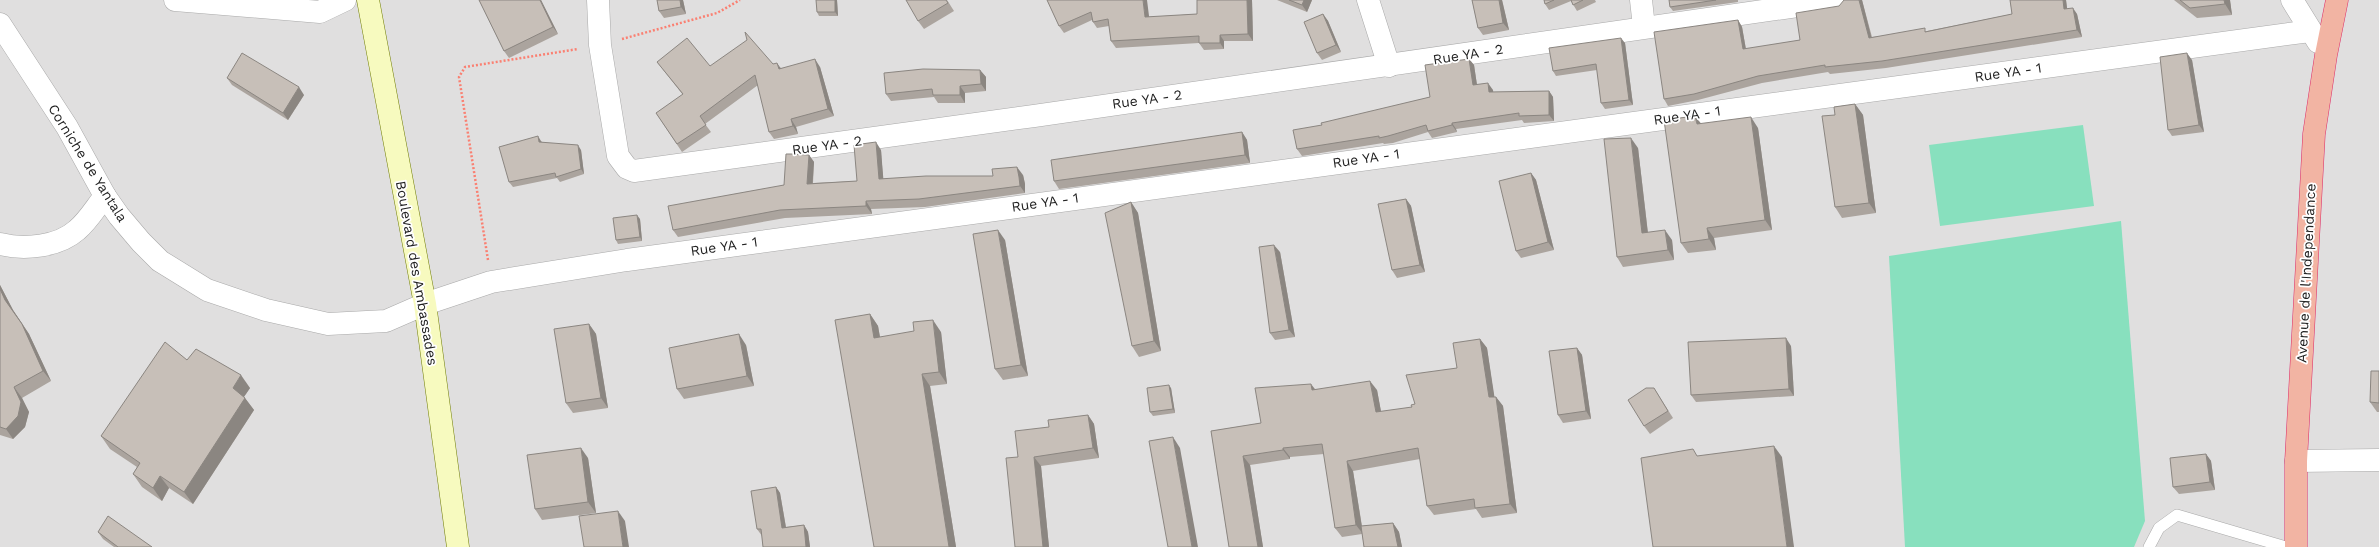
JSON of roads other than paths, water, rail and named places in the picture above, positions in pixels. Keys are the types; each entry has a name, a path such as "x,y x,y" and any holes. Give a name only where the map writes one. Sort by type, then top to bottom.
{"highway":[{"name":"Avenue de l'Independance","path":"2296,547 2296,460 2314,134 2326,55 2337,0"}],"main road":[{"name":"Boulevard des Ambassades","path":"368,0 425,304 458,547"}],"street":[{"path":"175,0 320,12 345,0"},
{"name":"Rue YA - 2","path":"598,0 600,45 618,156 627,168 634,171 1389,66 1644,27 1839,0"},
{"path":"1368,0 1389,66"},
{"path":"1641,0 1644,27"},
{"path":"2292,0 2326,55"},
{"name":"Corniche de Yantala","path":"0,24 67,127 105,196 141,242 160,261 207,290 266,310 328,324 386,321 425,304"},
{"name":"Rue YA - 1","path":"425,304 491,282 627,260 1007,207 2310,31"},
{"path":"0,244 15,248 65,239 78,230 105,196"},
{"path":"2296,460 2379,460"}],"lane":[{"path":"2149,547 2159,528 2177,515 2286,547"}]}
